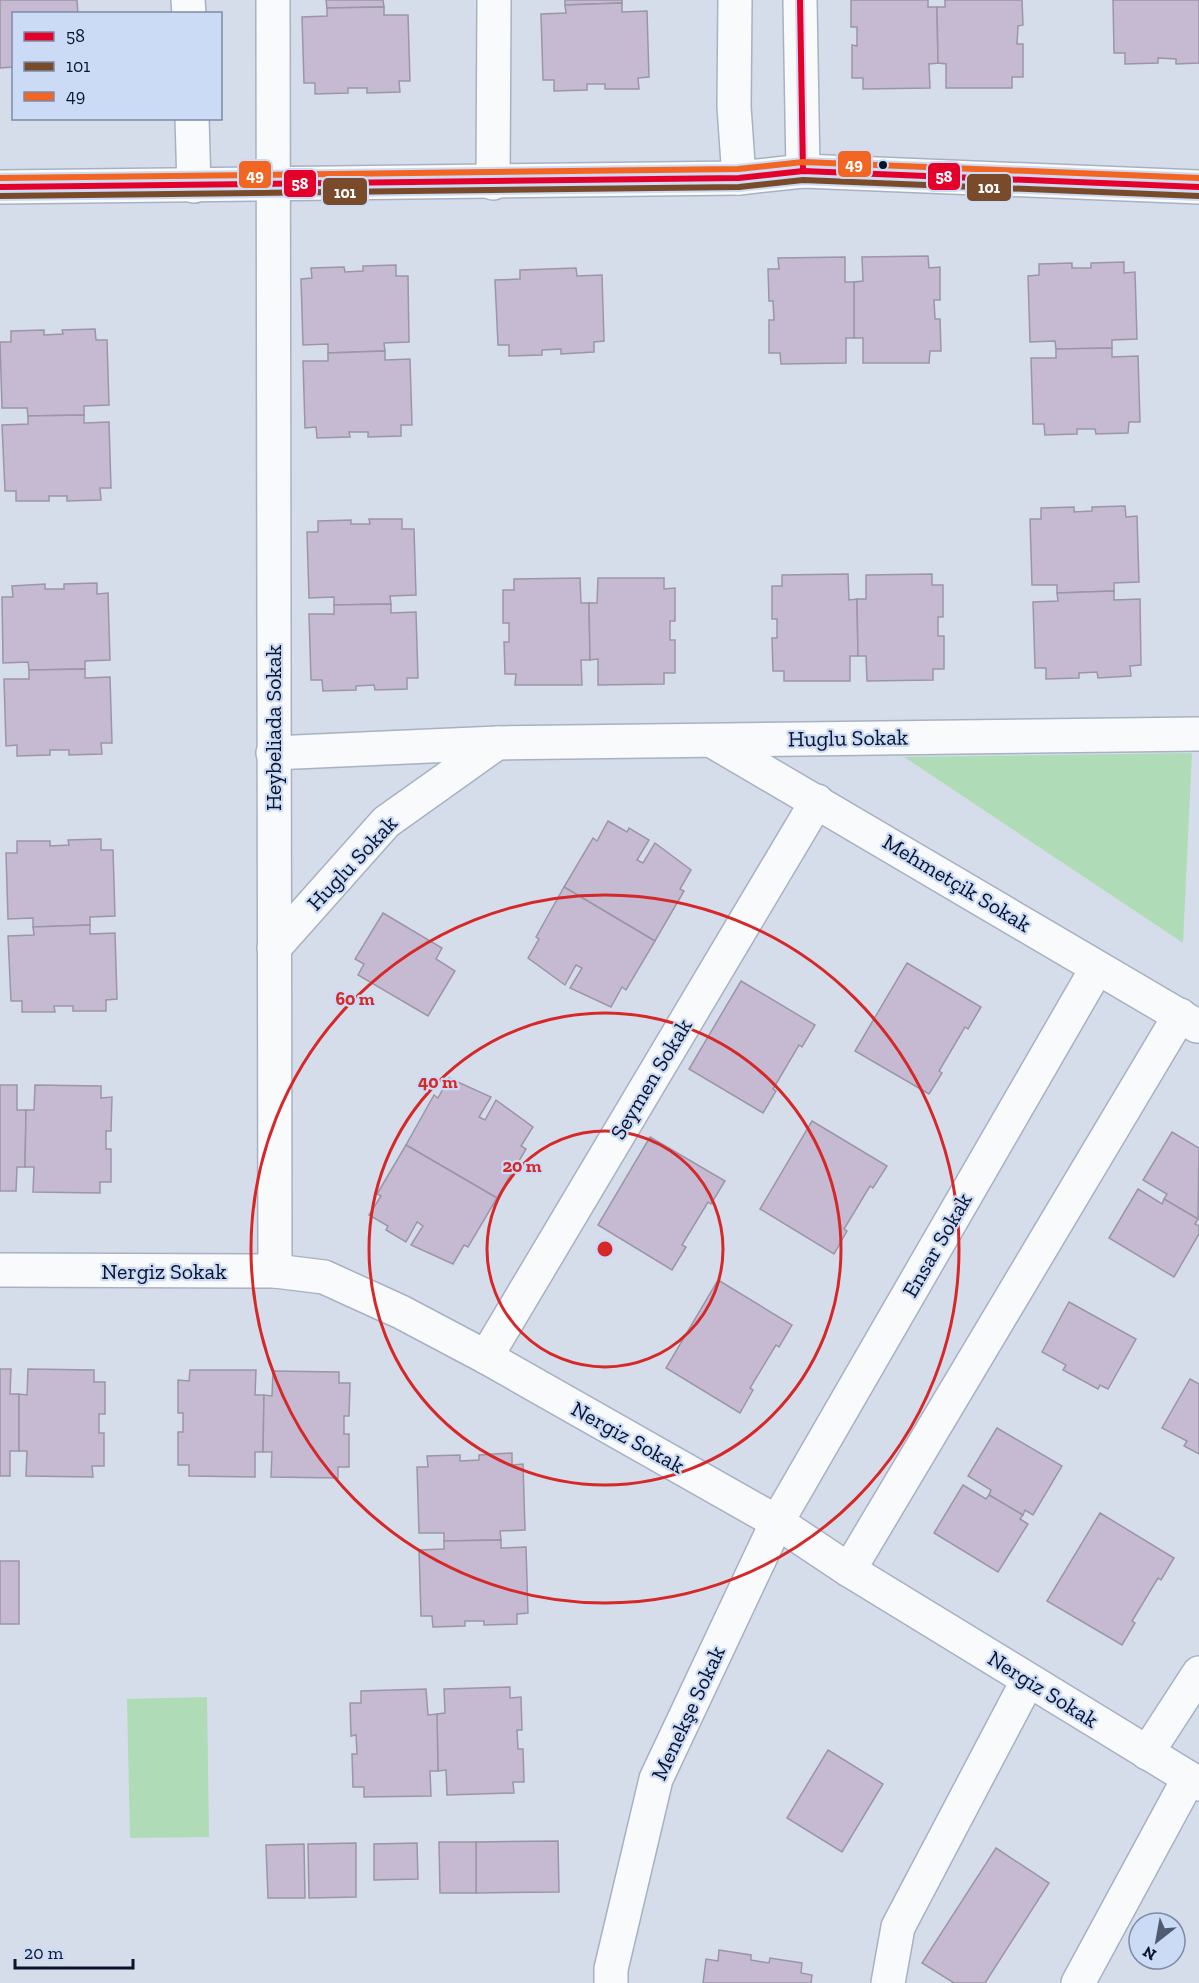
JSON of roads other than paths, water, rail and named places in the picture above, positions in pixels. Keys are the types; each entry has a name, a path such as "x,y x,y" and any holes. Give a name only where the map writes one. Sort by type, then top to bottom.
{"street":[{"name":"Heybeliada Sokak","path":"273,0 275,1271"},
{"path":"493,183 494,0"},
{"path":"735,0 734,107 739,178"},
{"path":"800,0 803,171"},
{"path":"192,120 194,186"},
{"path":"0,187 493,183 739,178 803,171 1199,186"},
{"name":"Huglu Sokak","path":"273,753 497,743 1199,734"},
{"name":"Mehmetçik Sokak","path":"714,742 1190,1021"},
{"name":"Huglu Sokak","path":"274,948 386,822 497,743"},
{"name":"Seymen Sokak","path":"486,1357 817,801"},
{"name":"Ensar Sokak","path":"777,1522 1097,968"},
{"path":"849,1570 1190,1021"},
{"name":"Nergiz Sokak","path":"0,1270 275,1271 324,1277 401,1312 486,1357 777,1522 849,1570 1194,1781"},
{"name":"Menekşe Sokak","path":"611,1983 611,1969 656,1779 777,1522"},
{"path":"1147,1753 1199,1673"},
{"path":"888,1983 898,1927 1028,1680"},
{"path":"1078,1983 1194,1781"}]}
